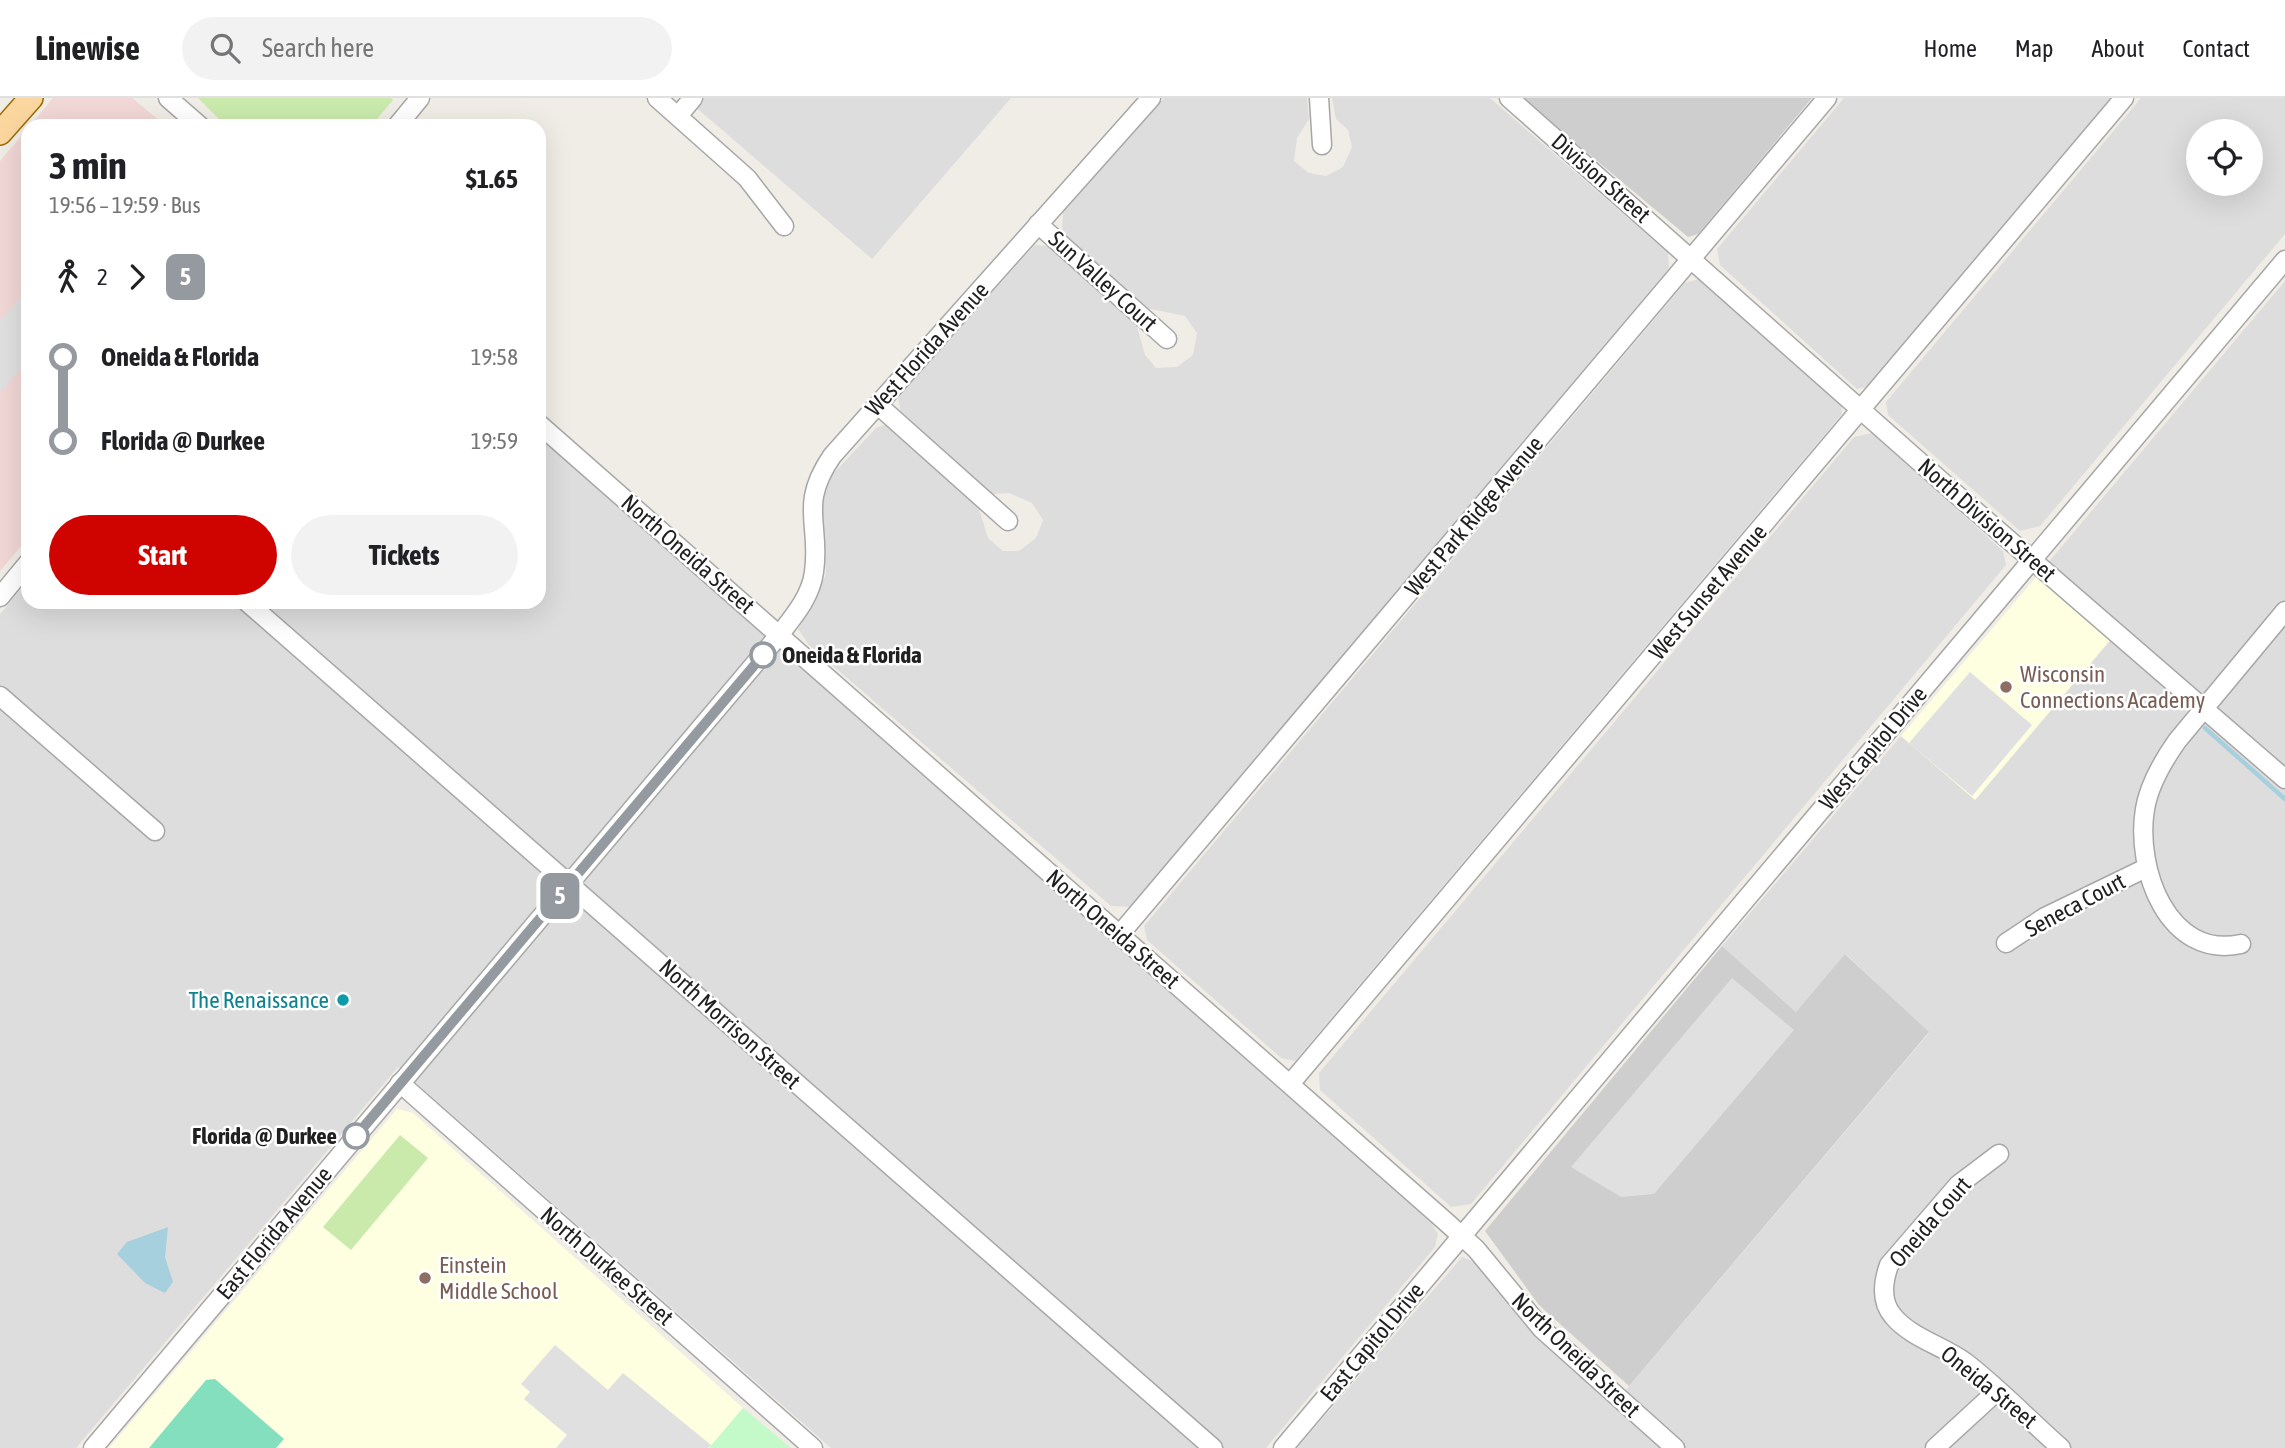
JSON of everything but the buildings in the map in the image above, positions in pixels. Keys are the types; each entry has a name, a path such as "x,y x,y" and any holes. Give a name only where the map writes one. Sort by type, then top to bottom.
{"main road":[{"path":"0,133 31,98"}],"street":[{"path":"168,98 192,119"},
{"path":"403,119 420,98"},
{"path":"657,98 747,177 784,226"},
{"path":"678,116 693,98"},
{"name":"West Florida Avenue","path":"780,634 811,586 815,561 811,510 821,472 1151,98"},
{"path":"1320,98 1322,145"},
{"name":"Division Street","path":"1509,98 1692,258"},
{"name":"West Park Ridge Avenue","path":"1120,934 1827,98"},
{"name":"West Sunset Avenue","path":"1290,1084 2124,98"},
{"name":"Sun Valley Court","path":"1038,224 1167,339"},
{"name":"North Division Street","path":"1692,258 2032,560 2285,779"},
{"name":"West Capitol Drive","path":"1461,1236 2285,260"},
{"path":"878,405 1008,521"},
{"name":"North Oneida Street","path":"546,430 1461,1236 1542,1329 1675,1448"},
{"path":"0,597 21,572"},
{"name":"North Morrison Street","path":"255,609 1213,1448"},
{"path":"2241,944 2225,947 2206,945 2189,937 2164,909 2146,868 2142,836 2145,807 2163,762 2203,707 2285,611"},
{"name":"East Florida Avenue","path":"93,1448 780,634"},
{"path":"0,696 155,831"},
{"name":"Seneca Court","path":"2006,943 2045,916 2146,868"},
{"name":"North Durkee Street","path":"400,1083 813,1448"},
{"name":"Oneida Court","path":"1885,1302 1884,1281 1889,1265 1958,1185 1999,1154"},
{"name":"East Capitol Drive","path":"1283,1448 1461,1236"},
{"name":"Oneida Street","path":"1885,1302 1892,1316 1908,1329 1948,1350 2062,1448"},
{"path":"1935,1448 1997,1391"}],"shaded area":[{"path":"53,98 132,98 158,119 36,119"},
{"path":"685,98 1011,98 872,259"},
{"path":"1164,98 1307,98 1309,119 1297,138 1294,161 1309,173 1326,176 1343,167 1352,147 1348,130 1336,119 1332,98 1490,98 1668,253 1669,268 1130,907 1111,906 809,645 798,629 826,574 821,503 832,475 876,428 887,424 978,506 988,538 1003,551 1019,551 1036,538 1043,520 1032,503 1009,493 992,494 901,414 898,396 1035,245 1051,246 1136,323 1145,355 1156,368 1177,367 1193,355 1197,333 1185,316 1146,308 1062,232 1063,211"},
{"path":"1522,98 1812,98 1698,234 1688,237"},
{"path":"1844,98 2114,98 1870,386 1857,389 1720,265 1717,249"},
{"path":"2141,98 2285,98 2285,234 2040,526 2020,531 1888,415 1886,402"},
{"path":"21,136 21,546 0,571 0,161"},
{"path":"1699,279 1841,403 1842,414 1295,1061 1281,1058 1147,940 1144,926 1685,283"},
{"path":"2285,281 2285,1448 1297,1448 1462,1257 1473,1261 1530,1327 1613,1405 1929,1033 1846,954 1796,1012 1722,946 1901,736 1976,799 2111,639 2037,576"},
{"path":"21,299 21,368 0,393 0,321"},
{"path":"1872,433 2003,551 2006,565 1471,1204 1451,1207 1320,1090 1319,1073 1854,437"},
{"path":"546,442 1432,1224 1438,1234 1435,1247 1266,1448 831,1448 398,1067 76,1448 0,1448 0,614 21,589 21,609 546,609"},
{"name":"Wisconsin Connections Academy","path":"2037,576 2112,638 1975,800 1901,736"},
{"path":"1970,672 2032,725 1972,796 1909,743"},
{"path":"1722,946 1796,1012 1845,954 1929,1032 1629,1386 1539,1305 1485,1231"},
{"path":"1732,978 1794,1030 1654,1194 1621,1197 1571,1167"},
{"name":"Einstein Middle School","path":"397,1109 413,1113 743,1408 709,1448 109,1448"},
{"path":"555,1345 608,1390 623,1373 711,1445 708,1448 556,1448 567,1435 524,1399 530,1392 521,1384"}],"green space":[{"path":"198,98 393,100 377,119 219,119"},
{"path":"400,1135 428,1158 351,1250 323,1227"},
{"path":"215,1379 284,1439 276,1448 149,1448 206,1380"},
{"path":"743,1408 791,1448 709,1448"}],"water":[{"path":"168,1227 165,1257 173,1282 165,1293 145,1283 117,1254 127,1242"}],"waterway":[{"path":"2205,728 2285,799"}],"bus line":[{"name":"5","path":"356,1136 763,655"}],"place":[{"name":"Oneida & Florida","path":"763,655"},
{"name":"Wisconsin Connections Academy","path":"2006,687"},
{"name":"The Renaissance","path":"343,1000"},
{"name":"Florida @ Durkee","path":"356,1136"},
{"name":"Einstein Middle School","path":"425,1278"}]}
